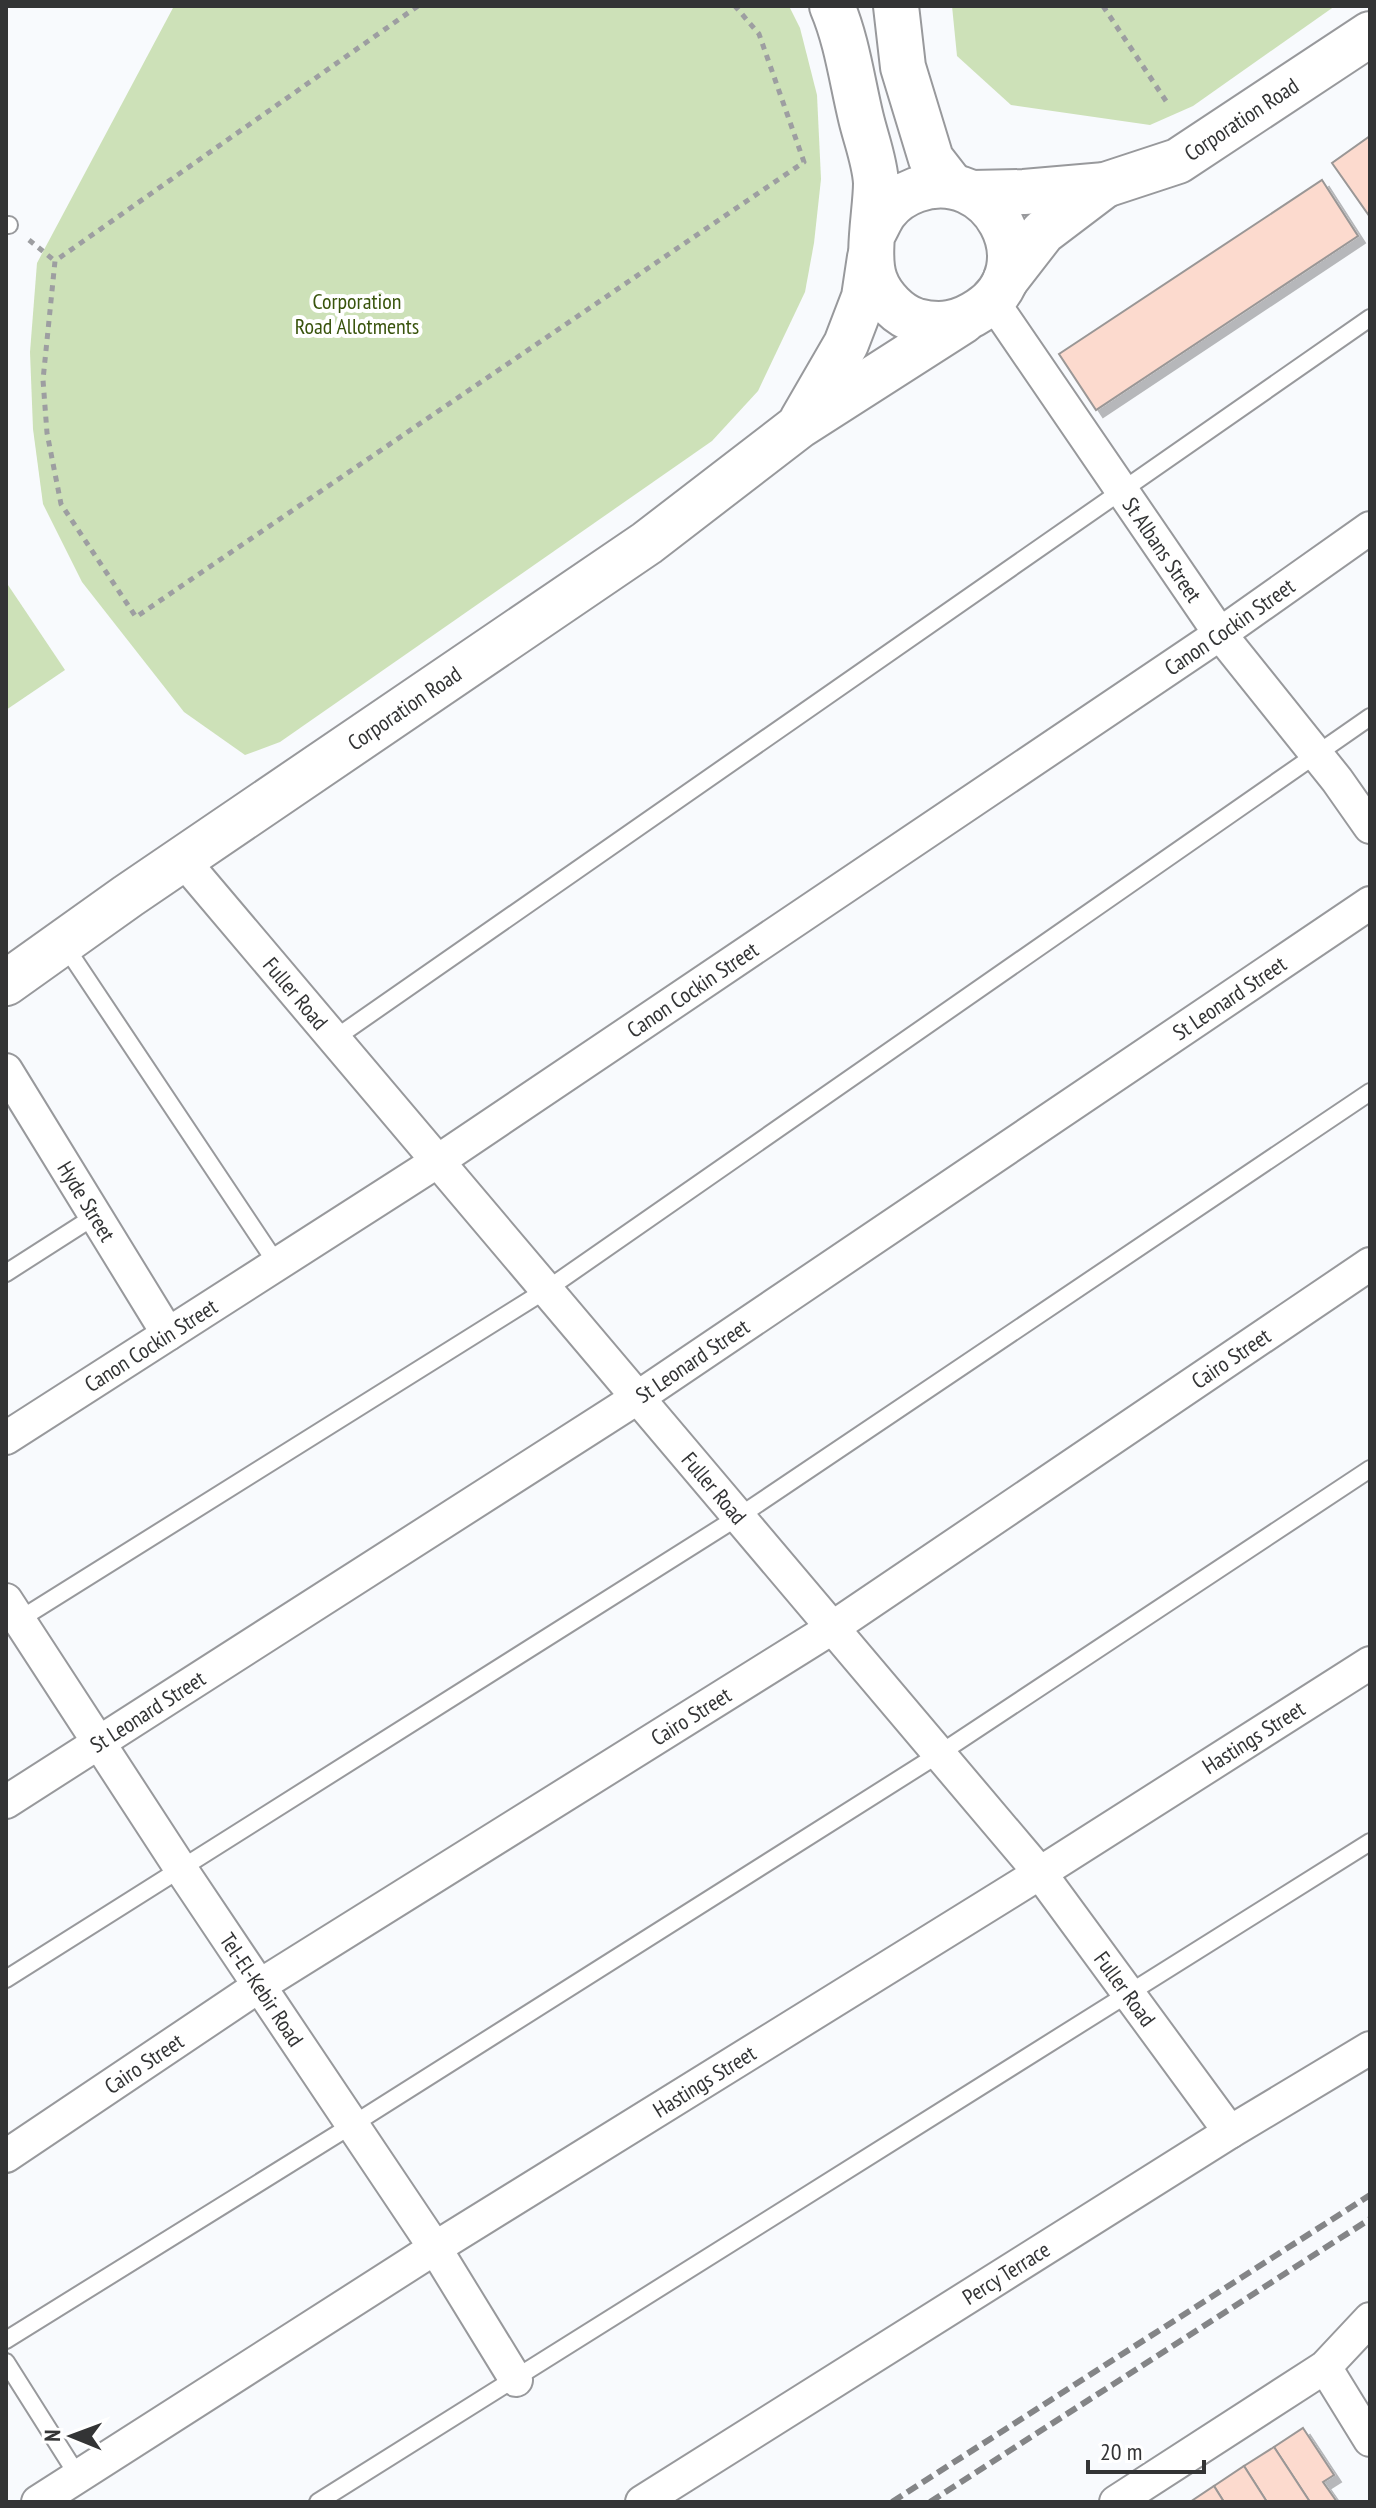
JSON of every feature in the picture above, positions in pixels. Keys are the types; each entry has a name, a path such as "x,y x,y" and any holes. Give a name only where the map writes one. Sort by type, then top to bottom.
{"street":[{"name":"Corporation Road","path":"799,426 846,344 864,297 872,244 876,179 832,6"},
{"path":"896,6 903,67 931,159 962,189 991,207 1005,228 1010,257 987,301"},
{"name":"Corporation Road","path":"987,301 936,325 912,319 887,301 875,280 872,244 887,209 906,194 928,186 1024,192 1105,185 1178,161 1370,34"},
{"name":"Corporation Road","path":"6,983 182,859 647,543 799,426 987,301 1043,232 1105,185"},
{"name":"St Albans Street","path":"987,301 1220,634 1370,827"},
{"name":"Canon Cockin Street","path":"6,1438 438,1161 1220,634 1370,528"},
{"name":"Fuller Road","path":"182,859 1040,1873 1230,2132"},
{"name":"St Leonard Street","path":"6,1802 637,1398 1370,903"},
{"name":"Hyde Street","path":"6,1070 168,1334"},
{"name":"Cairo Street","path":"6,2156 259,1986 832,1628 1370,1264"},
{"name":"Tel-El-Kebir Road","path":"10,1616 99,1743 435,2248 516,2380"},
{"name":"Hastings Street","path":"38,2502 435,2248 1040,1873 1370,1663"},
{"name":"Percy Terrace","path":"642,2502 1230,2132 1370,2048"},
{"path":"1116,2502 1325,2367 1370,2319"},
{"path":"1325,2367 1370,2440"}],"lane":[{"path":"334,1039 1370,318"},
{"path":"10,1616 546,1290 1370,717"},
{"path":"62,942 277,1264"},
{"path":"6,1979 738,1517 1370,1092"},
{"path":"6,1273 95,1216"},
{"path":"6,2340 939,1754 1370,1469"},
{"path":"318,2502 1370,1842"},
{"path":"6,2362 78,2476"}],"path":[{"path":"418,6 55,261 43,380 47,433 61,504 136,617 804,162 759,34 735,6"},
{"path":"1103,6 1168,104"}],"green space":[{"name":"Corporation Road Allotments","path":"174,6 789,6 800,28 817,95 821,179 805,292 758,391 712,441 280,742 245,755 184,712 82,582 43,504 33,429 30,352 37,263"},
{"path":"952,6 1335,6 1193,106 1150,125 1011,105 957,56"},
{"path":"6,582 65,670 6,710"}],"building":[{"path":"1370,136 1370,217 1332,163"},
{"path":"1322,180 1358,236 1096,410 1059,354"},
{"path":"1303,2428 1334,2475 1323,2482 1337,2502 1310,2502 1274,2447"},
{"path":"1274,2447 1310,2502 1267,2502 1244,2466"},
{"path":"1244,2466 1267,2502 1224,2502 1214,2486"},
{"path":"1214,2486 1224,2502 1190,2502"}],"railway":[{"path":"892,2502 1370,2195"},
{"path":"930,2502 1370,2219"}]}
